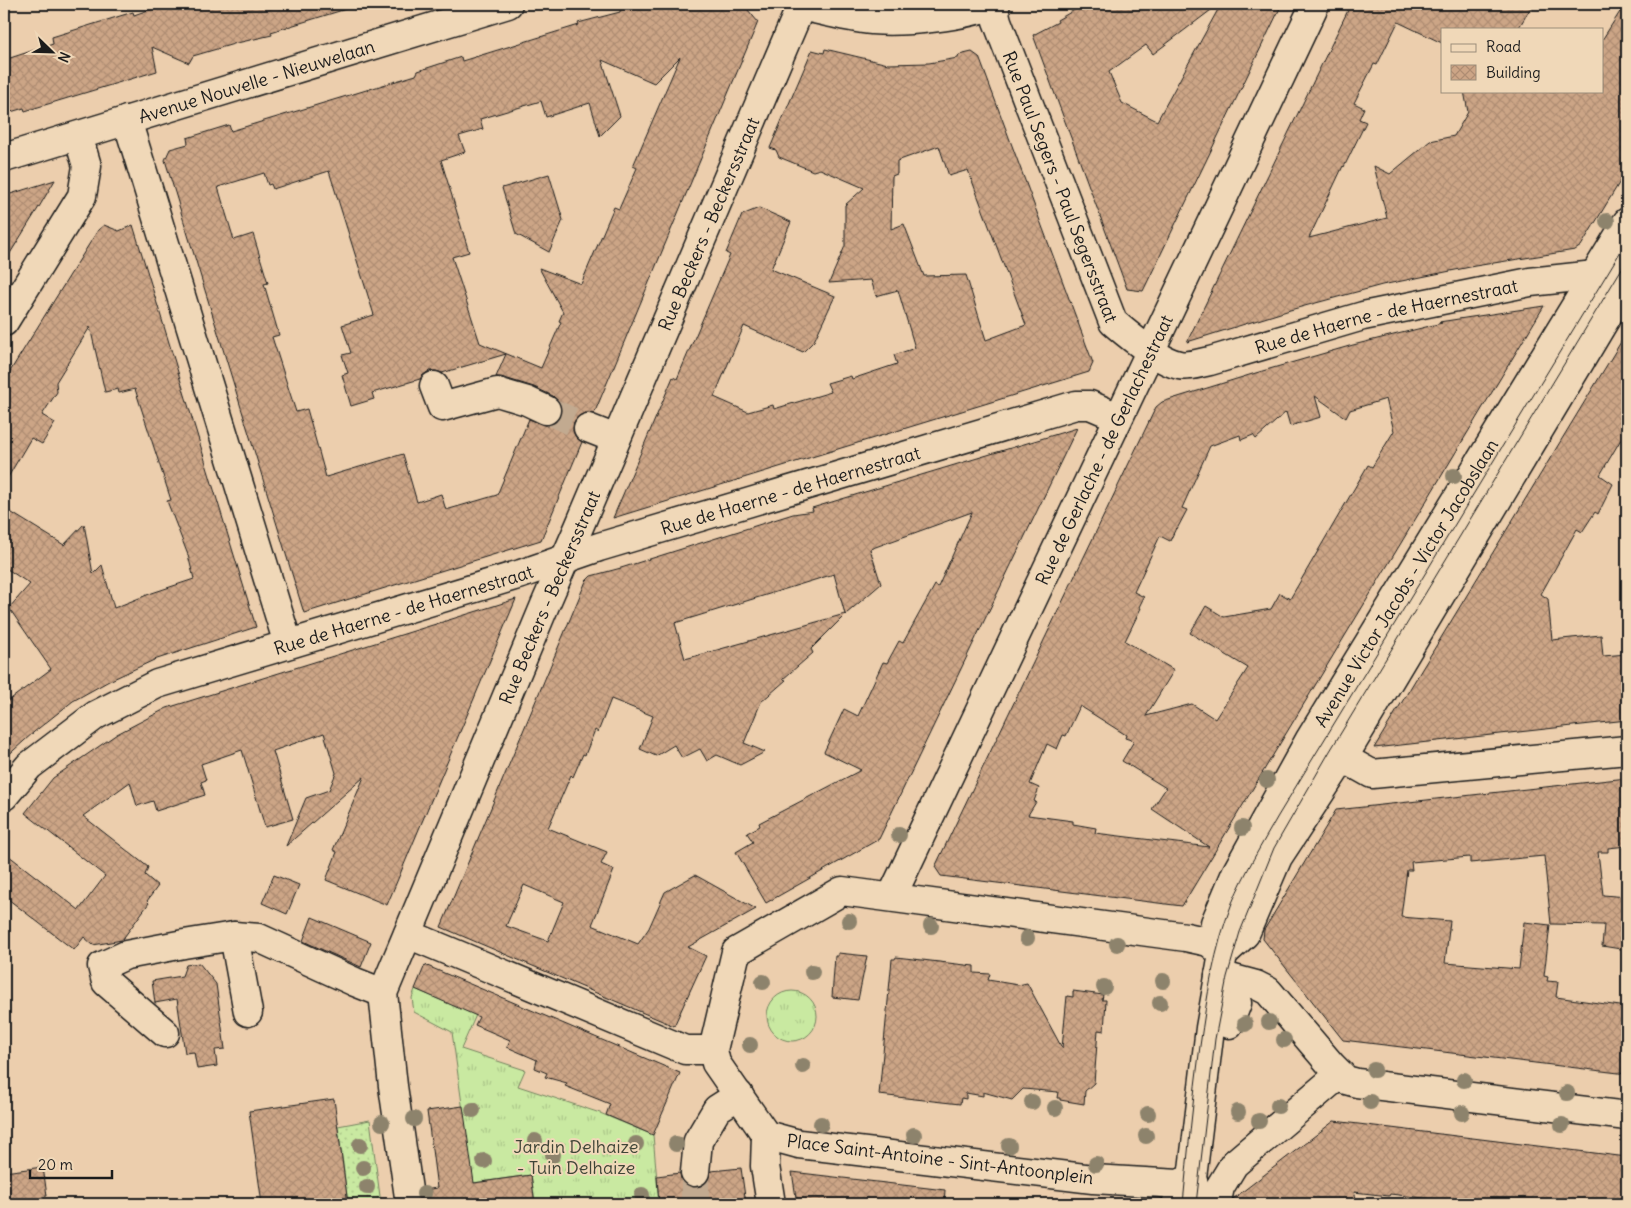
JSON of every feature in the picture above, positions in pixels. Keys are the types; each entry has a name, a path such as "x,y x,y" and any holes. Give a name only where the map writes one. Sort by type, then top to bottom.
{"street":[{"name":"Avenue Nouvelle - Nieuwelaan","path":"4,158 508,4"},
{"path":"799,5 872,20 916,20 995,4"},
{"name":"Rue Paul Segers - Paul Segersstraat","path":"995,4 997,21 1113,322 1150,351"},
{"name":"Rue de Gerlache - de Gerlachestraat","path":"892,896 1314,4"},
{"name":"Rue Beckers - Beckersstraat","path":"410,1204 393,1086 383,993 799,5"},
{"path":"127,120 288,644"},
{"path":"4,322 82,196 87,166 78,136"},
{"name":"Avenue Victor Jacobs - Victor Jacobslaan","path":"1221,965 1215,922 1236,873 1326,749 1618,269 1627,222"},
{"name":"Rue de Haerne - de Haernestraat","path":"1150,351 1177,364 1190,365 1210,361 1363,316 1530,282 1618,269"},
{"name":"Avenue Victor Jacobs - Victor Jacobslaan","path":"1221,965 1244,934 1326,749 1618,269"},
{"path":"434,386 442,407 497,392 527,401 546,410"},
{"name":"Rue de Haerne - de Haernestraat","path":"4,796 30,766 96,715 157,684 520,574 609,544 1076,405 1090,405 1118,417"},
{"path":"588,428 616,439"},
{"path":"1326,749 1372,774 1627,750"},
{"path":"408,934 685,1050 713,1050 736,952 842,891 892,896 1186,937 1209,942 1221,965 1268,991 1346,1080 1357,1083 1627,1116"},
{"path":"165,1033 106,982 102,966 126,955 234,936 259,938 383,993"},
{"path":"234,936 248,1012"},
{"path":"1209,1191 1210,1028 1221,965"},
{"name":"Place Saint-Antoine - Sint-Antoonplein","path":"713,1050 716,1063 766,1135 798,1144 1093,1179 1179,1184 1209,1191"},
{"path":"1176,1204 1209,1191 1244,1155 1340,1074"},
{"path":"695,1172 698,1141 717,1109 739,1095"},
{"path":"766,1135 765,1166 770,1204"}],"green space":[{"name":"Jardin Delhaize - Tuin Delhaize","path":"415,989 476,1015 461,1049 525,1070 518,1086 600,1113 653,1135 659,1204 535,1204 531,1175 473,1183 452,1032 414,1012 412,998"},
{"path":"792,991 806,995 813,1002 817,1016 813,1030 806,1037 792,1041 778,1037 771,1030 767,1016 771,1002 778,995"},
{"path":"370,1120 381,1204 348,1204 338,1126"}],"building":[{"path":"165,4 345,4 346,9 271,32 272,35 193,56 189,63 152,47 157,71 25,111 24,108 4,114 4,60 53,44 52,37 133,12 134,15"},
{"path":"640,4 743,4 758,22 594,414 585,413 574,422 573,431 582,442 541,540 304,613 165,160 170,149 188,144 187,138 229,125 231,131 416,75 418,71 461,57 462,61 579,25 578,23 620,12 620,10","holes":["680,57 633,166 637,168 619,209 614,207 581,284 539,268 563,312 559,321 561,322 541,368 480,343 452,257 469,252 441,160 465,152 459,136 483,129 480,119 541,101 546,117 590,103 600,136 620,116 602,60 654,83","329,171 374,315 342,325 351,353 342,355 348,373 342,375 351,406 374,399 372,393 420,379 429,371 442,373 506,354 496,377 534,387 553,396 559,402 561,408 560,416 554,423 547,426 529,419 497,495 446,510 441,494 417,502 403,454 326,477 307,409 296,412 272,337 279,335 264,284 268,283 253,234 234,240 218,187 264,173 268,185 271,184 273,189"]},
{"path":"1085,4 1219,4 1153,54 1146,45 1109,72 1122,103 1157,121 1221,4 1282,4 1143,291 1127,289 1033,35 1058,22 1057,20"},
{"path":"1351,4 1533,4 1519,28 1441,28 1441,43 1398,22 1377,65 1374,64 1354,103 1364,108 1359,119 1366,122 1309,238 1387,218 1374,166 1390,174 1430,141 1454,136 1468,112 1464,92 1604,92 1604,37 1625,4 1627,4 1627,170 1581,246 1575,250 1475,266 1382,285 1290,310 1187,342"},
{"path":"825,49 888,64 929,63 958,58 959,55 972,52 979,57 1093,363 1089,372 613,518 673,377 677,379 730,255 726,253 742,215 759,208 791,222 771,269 835,296 814,341 803,352 744,326 714,397 748,412 773,405 774,409 831,392 827,383 851,376 852,379 897,364 894,355 915,348 898,290 876,296 871,280 829,283 845,246 845,205 864,188 820,169 813,171 779,157 776,150 770,148 812,50 824,53","holes":["939,146 949,176 968,170 1026,325 986,340 966,275 924,276 904,224 891,229 892,176 897,174 897,161"]},
{"path":"549,174 563,220 549,252 516,234 502,188"},
{"path":"55,180 39,207 4,263 4,196"},
{"path":"104,225 119,231 133,225 256,627 154,660 109,681 73,701 4,759 4,704 51,669 9,608 30,584 4,567 4,508 64,545 84,524 93,574 102,565 114,608 194,579 188,555 167,501 171,500 135,389 119,393 118,389 105,392 90,327 56,382 57,392 42,415 55,423 42,444 31,438 4,484 4,381 98,230"},
{"path":"1544,306 1182,906 941,876 935,867 1156,407 1162,402 1259,372 1353,345 1442,323 1439,322","holes":["1315,396 1346,418 1350,410 1386,399 1394,431 1372,467 1368,465 1290,599 1280,593 1271,609 1224,617 1206,606 1190,633 1248,668 1215,719 1192,704 1146,716 1174,670 1125,641 1141,608 1139,607 1144,597 1134,592 1160,536 1170,541 1177,529 1187,510 1182,508 1210,446 1240,435 1241,440 1253,435 1256,439 1286,412 1290,426 1321,417","1080,706 1126,735 1125,738 1134,741 1122,761 1166,788 1152,809 1209,847 1095,833 1096,828 1073,824 1073,821 1028,815 1036,802 1034,801 1039,788 1030,784 1047,744 1057,749 1063,735 1066,736"]},
{"path":"1627,332 1627,429 1600,475 1613,484 1598,514 1595,512 1582,532 1577,529 1541,594 1548,599 1552,640 1601,635 1603,656 1627,654 1627,720 1374,748"},
{"path":"1077,428 879,839 766,903 736,852 753,842 747,833 760,826 759,823 861,770 824,752 844,709 858,716 883,662 887,663 899,641 903,643 935,585 938,587 972,512 870,549 881,584 846,614 811,649 813,653 783,679 786,680 761,702 744,743 765,752 740,765 717,755 707,761 700,749 682,758 674,745 656,756 640,749 653,716 611,699 598,732 595,730 585,755 583,754 573,777 571,775 548,828 607,852 601,864 614,870 592,925 638,944 649,928 665,892 695,875 756,909 688,947 706,956 674,1026 441,927 586,581 591,576 793,514 813,511 812,508","holes":["834,574 845,614 685,659 675,623","524,885 564,902 548,941 506,926"]},
{"path":"516,599 387,905 326,880 337,852 333,850 364,777 286,846 306,798 329,790 336,773 324,733 273,751 293,819 265,827 242,750 201,764 206,780 201,782 205,795 156,811 153,801 137,806 130,782 83,816 148,867 145,875 158,886 147,901 149,903 122,940 93,945 84,937 74,950 4,896 4,852 79,910 105,876 25,813 53,778 117,734 167,708"},
{"path":"1627,778 1627,846 1608,848 1608,852 1598,852 1603,895 1627,897 1627,950 1602,946 1604,925 1551,924 1544,856 1470,863 1470,857 1411,862 1412,870 1407,870 1401,917 1450,921 1445,963 1519,969 1524,922 1550,925 1544,976 1548,977 1547,981 1558,982 1556,997 1627,1007 1627,1074 1343,1040 1263,939 1264,930 1336,810"},
{"path":"274,875 299,885 287,914 262,903"},
{"path":"312,917 371,942 361,967 303,941"},
{"path":"838,953 867,956 858,1000 832,997 835,956 838,956"},
{"path":"896,957 974,966 974,973 990,974 988,980 1018,985 1027,983 1062,1048 1067,996 1073,997 1073,991 1103,995 1102,1000 1106,1000 1104,1031 1098,1030 1094,1083 1085,1091 1084,1104 1060,1100 1060,1098 1057,1098 1058,1092 1023,1089 1012,1100 983,1092 983,1096 966,1093 966,1099 961,1098 960,1104 879,1095 892,959"},
{"path":"199,963 216,984 225,1049 215,1050 217,1066 197,1069 194,1052 185,1053 177,999 155,1003 152,981 182,976 186,965"},
{"path":"425,965 680,1073 653,1135 606,1115 610,1104 565,1086 567,1083 545,1077 547,1073 535,1068 537,1060 507,1047 510,1040 475,1025 479,1017 415,989"},
{"path":"334,1099 348,1204 262,1204 249,1111"},
{"path":"463,1106 474,1183 531,1175 535,1204 425,1204 424,1190 437,1188 427,1111"},
{"path":"1334,1121 1627,1157 1627,1204 1474,1204 1390,1194 1389,1196 1354,1192 1358,1204 1232,1204 1233,1199"},
{"path":"43,1167 47,1196 42,1197 43,1204 4,1204 4,1172"},
{"path":"741,1168 746,1204 659,1204 657,1176 680,1173 681,1179 694,1188 702,1186 707,1181 711,1171"},
{"path":"792,1172 945,1190 944,1204 797,1204"}],"tunnel":[{"path":"546,410 588,428"},
{"path":"695,1172 695,1204"}],"tram line":[{"path":"1183,1204 1195,1086 1208,991 1220,938 1237,892 1278,816 1627,241"},
{"path":"1196,1204 1215,1039 1227,977 1240,932 1274,848 1330,751 1627,260"}]}
